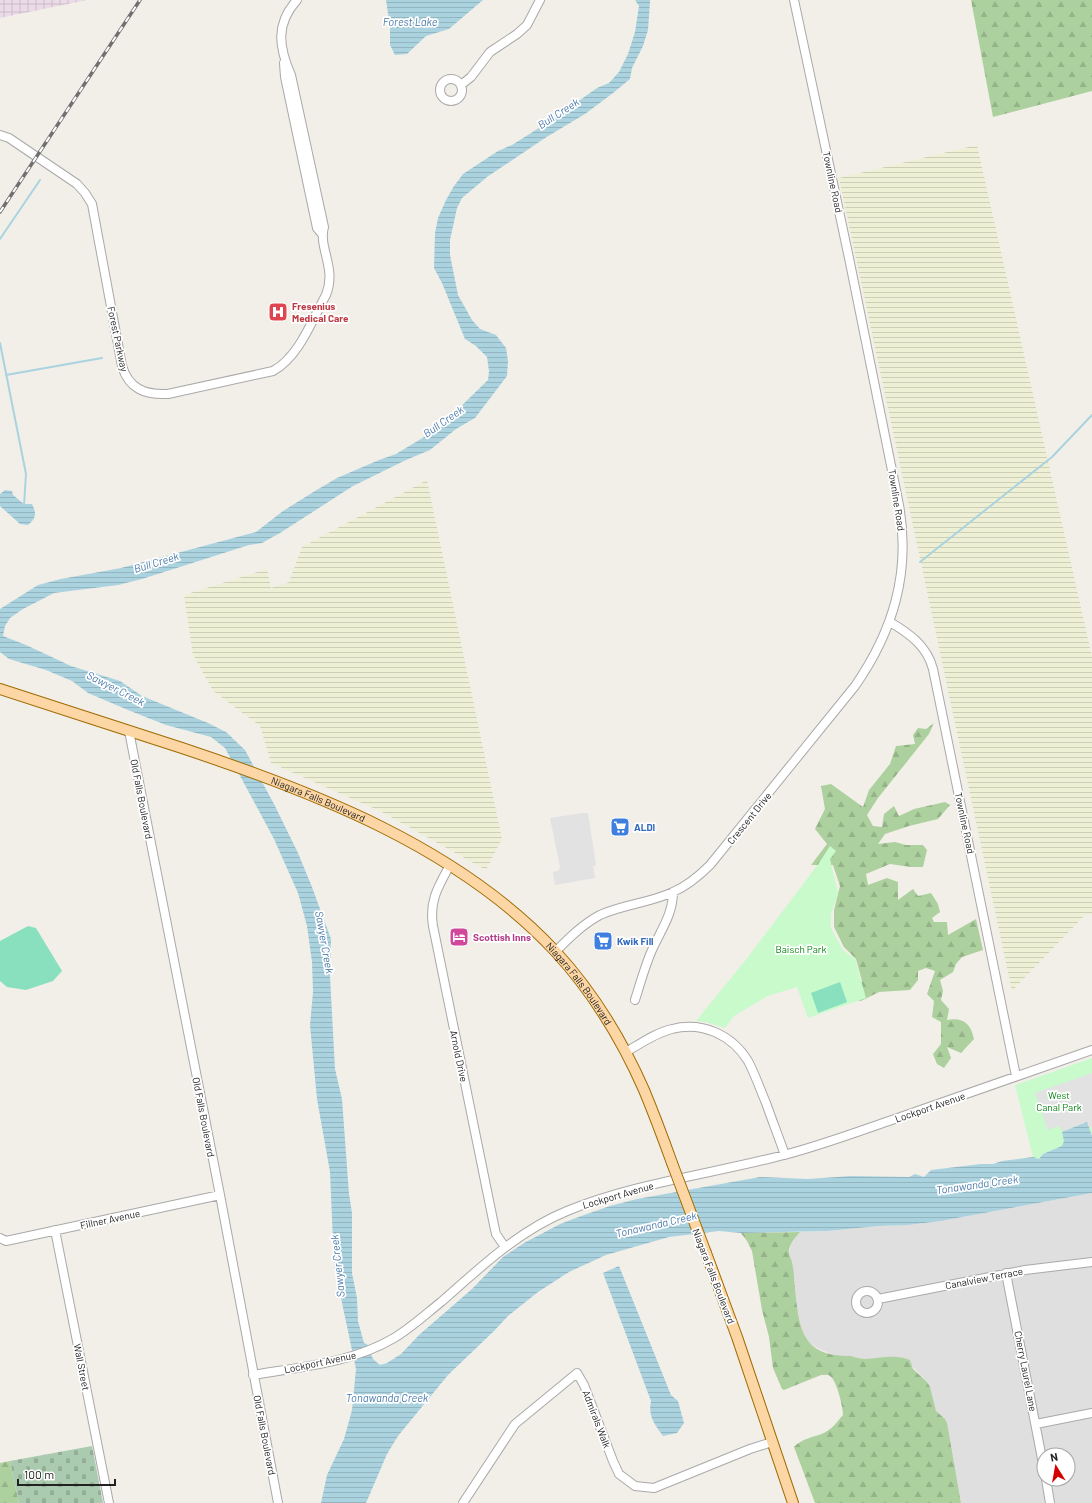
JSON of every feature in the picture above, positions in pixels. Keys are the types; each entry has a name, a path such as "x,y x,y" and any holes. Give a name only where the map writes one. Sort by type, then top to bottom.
{"main road":[{"name":"Niagara Falls Boulevard","path":"0,689 229,764 299,790 363,819 406,840 450,865 505,904 555,952 596,1004 614,1030 644,1090 738,1337 793,1503"}],"street":[{"name":"Forest Parkway","path":"0,135 9,138 77,184 89,198 92,204 124,371 131,384 147,393 168,394 273,371 286,363 296,352 329,288 330,269 322,234 324,227 291,75 281,44 282,25 286,14 297,0"},
{"path":"461,85 471,77 490,52 517,34 526,25 540,0"},
{"name":"Townline Road","path":"794,0 849,258 901,517 901,570 890,622 918,641 928,654 934,670 1016,1076"},
{"name":"Crescent Drive","path":"555,952 581,928 595,918 618,909 659,898 673,892 692,881 710,865 855,686 868,667 890,622"},
{"name":"Old Falls Boulevard","path":"129,731 220,1195 278,1503"},
{"name":"Arnold Drive","path":"450,865 433,900 433,926 494,1225 498,1237 505,1247"},
{"path":"635,1000 653,950 669,917 673,892"},
{"path":"626,1052 661,1033 678,1028 700,1028 713,1031 722,1036 740,1050 748,1062 761,1090 785,1155"},
{"name":"Lockport Avenue","path":"253,1375 333,1361 372,1349 391,1340 409,1328 505,1247 530,1230 552,1218 597,1200 636,1189 785,1155 1092,1050"},
{"name":"Fillner Avenue","path":"0,1238 6,1241 220,1195"},
{"name":"Wall Street","path":"55,1230 109,1503"},
{"name":"Canalview Terrace","path":"878,1299 1006,1273 1042,1267 1092,1262"},
{"name":"Cherry Laurel Lane","path":"1006,1273 1040,1447"},
{"name":"Admirals Walk","path":"463,1503 516,1424 577,1373 584,1385 619,1474 635,1486 654,1488 750,1449 772,1442"},
{"path":"1036,1424 1092,1412"},
{"path":"1047,1487 1050,1503"}],"shaded area":[{"path":"0,0 87,0 0,18"},
{"path":"588,813 596,865 593,866 595,878 555,885 553,872 558,871 560,867 550,818"},
{"path":"1092,1073 1092,1127 1089,1128 1087,1122 1062,1132 1059,1126 1048,1130 1035,1093"},
{"path":"1092,1193 1092,1503 961,1503 945,1419 936,1411 927,1382 912,1366 857,1359 848,1356 839,1357 819,1349 803,1336 796,1311 792,1263 789,1254 791,1244 800,1232 908,1225 941,1221"}],"green space":[{"path":"971,0 1092,0 1092,91 993,117"},
{"path":"977,145 1092,657 1092,914 1084,916 1012,991 839,178"},
{"path":"427,480 502,839 486,870 380,811 271,763 260,726 213,691 193,655 184,595 267,569 271,588 289,582 302,547"},
{"path":"934,723 929,734 878,798 867,815 873,826 882,827 884,814 894,806 899,816 914,809 945,802 950,805 938,819 885,834 878,844 895,842 906,845 923,845 927,850 923,867 890,864 866,874 868,885 887,878 898,882 898,900 913,889 918,896 931,893 938,904 940,912 932,918 934,922 947,922 948,935 976,919 983,950 962,957 956,964 953,972 940,980 943,991 941,1000 949,1009 947,1020 953,1019 965,1023 971,1029 974,1039 961,1053 947,1047 951,1058 944,1068 937,1064 933,1054 941,1044 941,1022 932,1017 934,1001 927,994 935,971 926,968 918,971 918,980 910,990 879,992 861,1001 849,999 862,981 856,959 844,947 834,927 834,910 840,886 833,865 811,865 827,844 815,829 825,809 821,786 831,784 863,807 869,790 890,764 896,746 915,744 913,735 918,728 926,729"},
{"name":"Baisch Park","path":"830,846 836,851 830,859 838,893 831,914 831,928 843,950 855,959 866,998 808,1018 797,987 768,996 734,1016 725,1028 706,1022 696,1021 748,957 819,863"},
{"path":"28,926 36,928 62,971 53,981 26,990 7,987 0,981 0,941"},
{"path":"840,982 847,1002 818,1013 811,993"},
{"name":"West Canal Park","path":"1092,1058 1092,1136 1087,1122 1064,1141 1063,1146 1043,1154 1039,1159 1033,1157 1015,1085"},
{"path":"800,1232 790,1247 789,1254 793,1268 798,1315 805,1336 811,1344 820,1350 832,1354 862,1359 899,1357 910,1360 913,1369 927,1382 930,1387 936,1411 945,1419 947,1423 961,1503 815,1503 794,1447 804,1440 824,1433 839,1420 843,1415 839,1394 833,1379 829,1375 821,1375 784,1390 782,1389 773,1368 769,1337 762,1310 752,1251 741,1233"},
{"path":"92,1446 103,1503 19,1503 10,1461"},
{"path":"10,1461 19,1503 0,1503 0,1463"}],"water":[{"name":"Forest Lake","path":"386,0 483,0 449,29 426,36 407,54 395,55 390,45 390,27"},
{"path":"635,0 650,0 650,2 648,30 643,46 632,68 630,79 585,114 545,138 487,177 462,198 457,208 450,240 450,255 458,295 472,320 480,329 496,335 506,348 508,361 507,376 475,418 456,429 430,450 353,486 262,543 249,545 142,579 118,585 54,593 23,609 10,618 5,626 3,636 71,666 120,681 142,696 226,732 245,750 275,806 298,853 331,939 330,976 335,1069 342,1099 349,1194 352,1213 352,1273 357,1298 358,1321 364,1343 367,1344 373,1359 380,1365 387,1363 401,1354 419,1335 472,1289 503,1257 524,1243 560,1224 610,1206 637,1199 760,1177 808,1179 851,1176 909,1177 915,1174 924,1177 931,1170 993,1164 1002,1161 1033,1157 1039,1159 1043,1154 1062,1146 1064,1141 1062,1132 1087,1122 1092,1136 1092,1193 941,1221 908,1225 827,1231 741,1233 719,1231 669,1237 606,1255 569,1272 538,1292 508,1316 448,1375 398,1436 387,1454 366,1503 321,1503 327,1475 344,1439 352,1410 356,1369 334,1265 330,1172 317,1099 310,1025 313,992 312,962 307,926 298,893 274,839 225,748 211,737 166,725 88,693 72,681 46,670 9,659 0,652 0,609 38,585 61,579 121,568 256,532 283,511 337,478 396,454 449,422 456,411 488,380 489,371 487,357 476,346 465,339 442,283 434,268 435,233 438,218 446,200 463,174 498,151 512,145 553,119 597,88 609,83 619,72 628,54 635,32 639,6"},
{"path":"5,490 12,491 13,495 24,504 32,504 35,511 35,516 28,525 20,524 0,506 0,494"},
{"path":"619,1266 671,1395 678,1401 684,1423 677,1433 663,1436 652,1420 650,1411 651,1401 603,1273"}],"waterway":[{"path":"0,239 40,180"},
{"path":"0,343 26,474 24,505"},
{"path":"6,375 102,358"},
{"path":"920,562 1052,457 1092,415"}],"railway":[{"path":"0,212 140,0"}],"place":[{"name":"Fresenius Medical Care","path":"278,312"},
{"name":"ALDI","path":"620,827"},
{"name":"Scottish Inns","path":"459,937"},
{"name":"Kwik Fill","path":"603,941"}],"water label":[{"name":"Bull Creek","path":"558,113"},
{"name":"Bull Creek","path":"443,421"},
{"name":"Bull Creek","path":"156,562"},
{"name":"Sawyer Creek","path":"116,688"},
{"name":"Sawyer Creek","path":"325,942"},
{"name":"Tonawanda Creek","path":"977,1184"},
{"name":"Tonawanda Creek","path":"656,1224"},
{"name":"Sawyer Creek","path":"337,1266"},
{"name":"Tonawanda Creek","path":"387,1397"}]}
